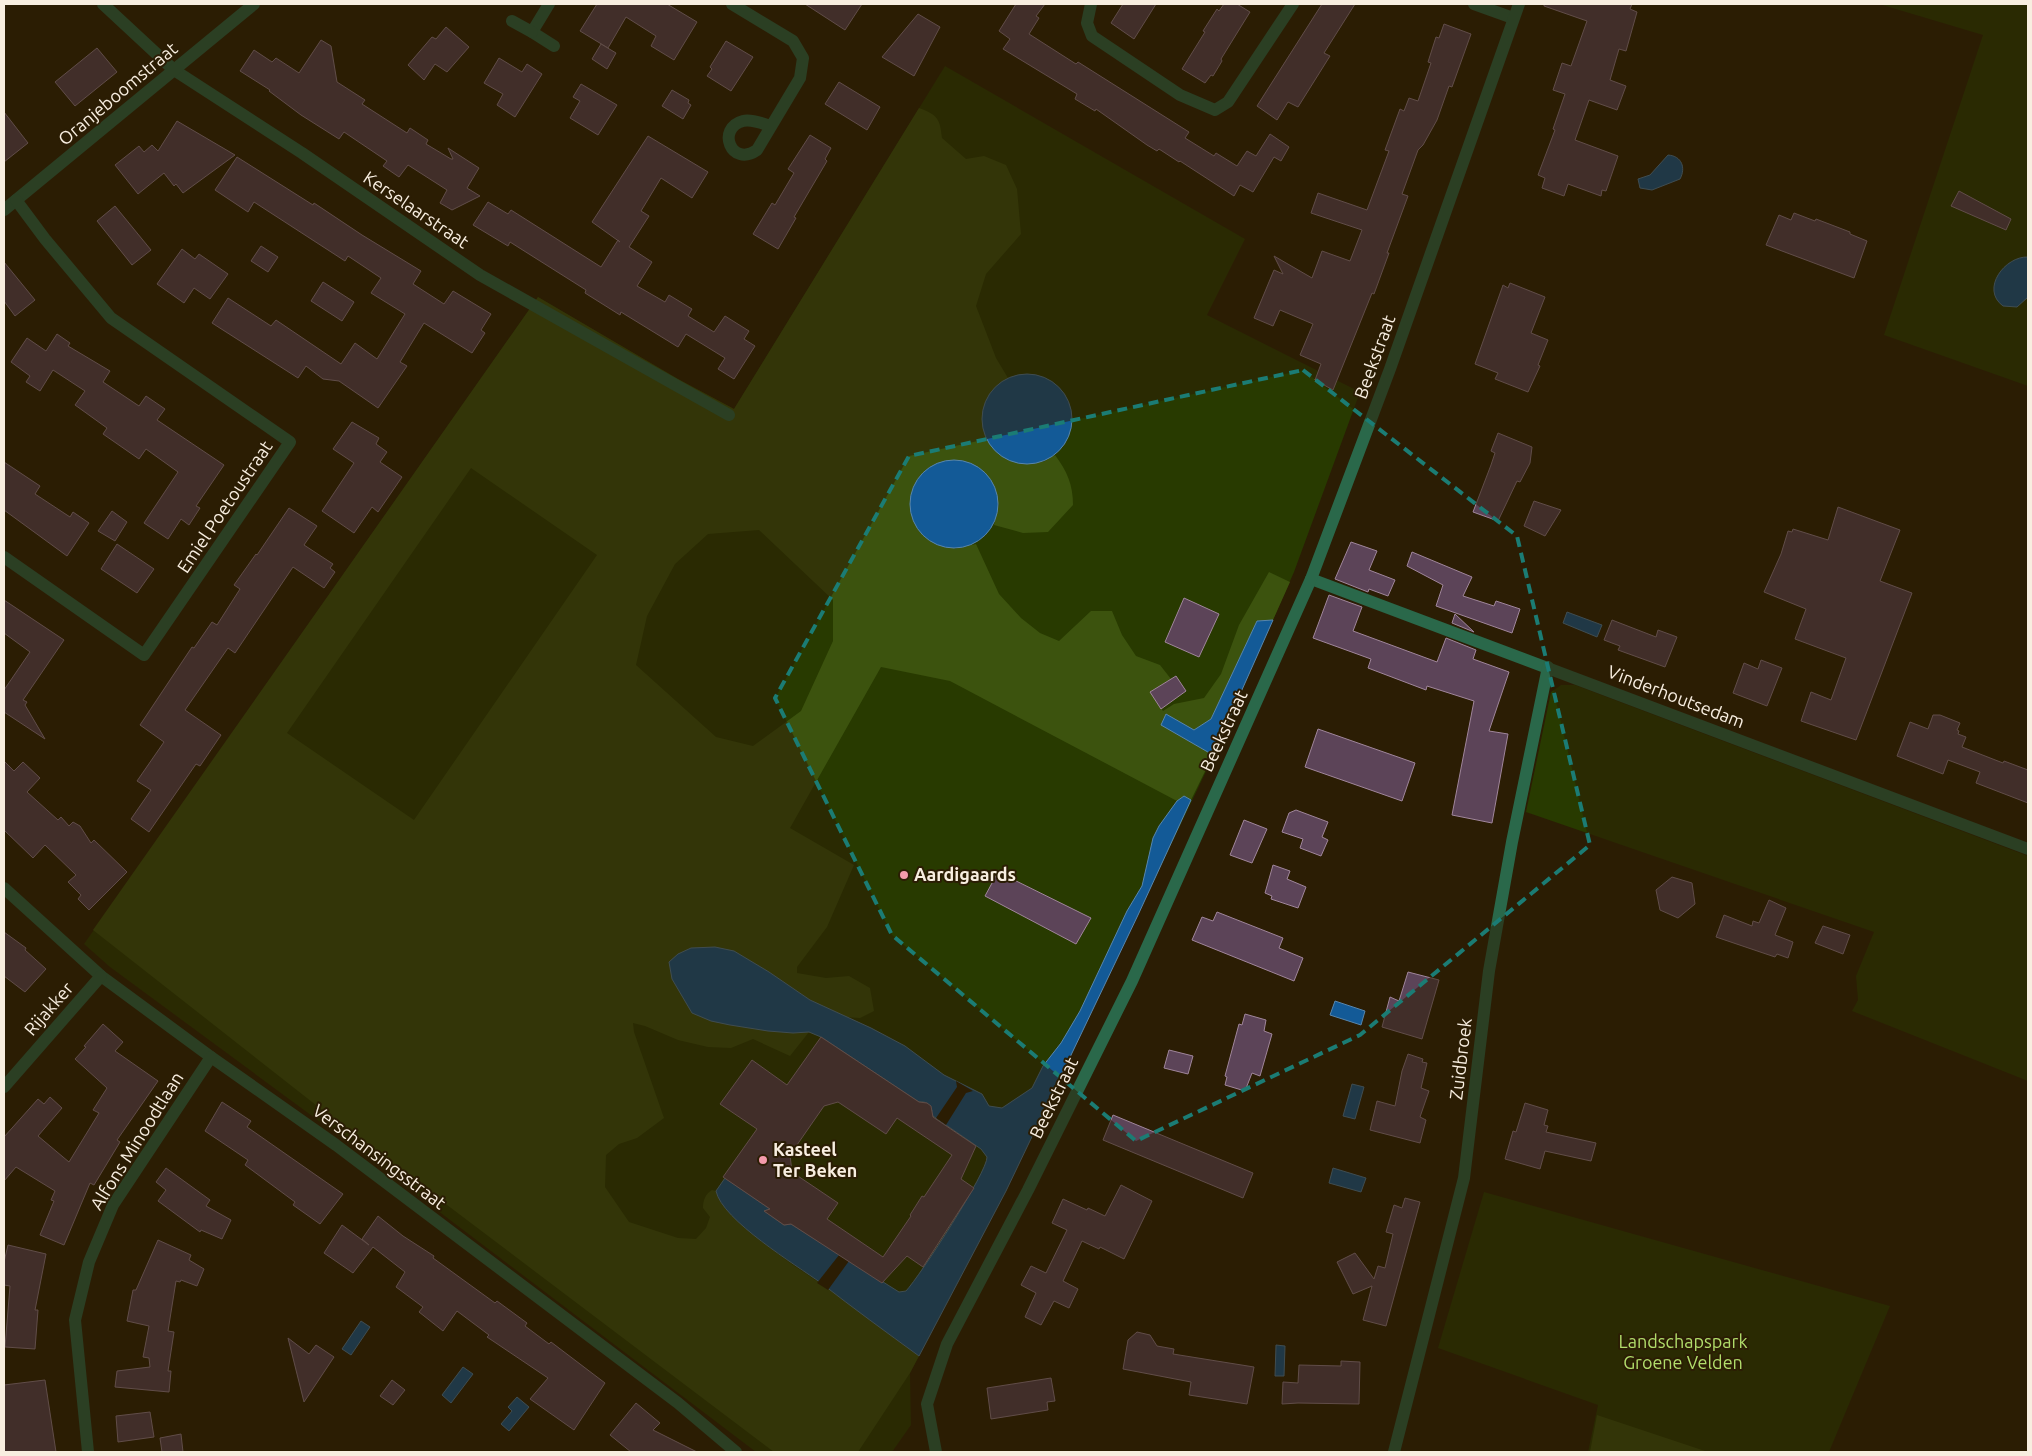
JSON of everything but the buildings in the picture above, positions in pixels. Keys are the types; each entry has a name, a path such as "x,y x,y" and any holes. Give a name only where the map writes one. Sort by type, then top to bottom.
{"street":[{"name":"Kerselaarstraat","path":"103,4 174,70 302,153 480,275 729,415"},
{"name":"Oranjeboomstraat","path":"4,210 254,4"},
{"path":"532,32 549,4"},
{"path":"732,4 793,41 803,58 800,78 770,126"},
{"path":"1091,4 1087,23 1092,36 1180,95 1215,110 1228,102 1293,4"},
{"path":"1474,4 1513,18"},
{"name":"Beekstraat","path":"936,1452 927,1404 947,1344 1028,1190 1132,982 1311,579 1393,360 1518,4"},
{"path":"512,21 554,46"},
{"name":"Emiel Poetoustraat","path":"4,557 144,655 290,442 111,318 45,239 16,200"},
{"name":"Vinderhoutsedam","path":"1311,579 2028,849"},
{"name":"Zuidbroek","path":"1394,1452 1464,1178 1489,971 1512,842 1548,667"},
{"name":"Verschansingsstraat","path":"4,888 101,976 211,1057 336,1145 678,1403 736,1452"},
{"name":"Rijakker","path":"4,1087 101,976"},
{"name":"Alfons Minoodtlaan","path":"88,1452 75,1320 89,1262 113,1205 211,1057"}],"highlighted area":[{"path":"1303,370 1517,536 1590,845 1360,1035 1136,1141 892,935 775,698 909,456"}],"green space":[{"path":"1879,4 2028,4 2028,386 1884,335 1983,35"},
{"path":"945,66 1245,239 1207,315 1360,392 1294,572 1208,767 1006,1191 910,1373 911,1425 892,1452 756,1452 342,1138 110,967 84,944 538,297 678,379 734,409"},
{"path":"919,108 937,118 942,138 966,159 984,156 1006,165 1017,189 1021,234 986,274 976,306 996,358 1008,378 988,399 983,415 985,433 989,443 1043,462 1055,455 1068,478 1073,498 1073,505 1048,532 1023,533 994,525 999,503 954,549 976,544 999,594 1021,618 1040,633 1059,641 1091,611 1112,611 1122,635 1136,656 1160,665 1171,679 1150,692 1163,711 1174,704 1204,698 1221,674 1239,625 1269,572 1290,582 1273,620 1257,621 1211,719 1194,730 1161,725 1213,755 1191,800 1184,796 1177,801 950,681 881,667 790,828 854,865 827,927 797,967 797,973 826,978 849,976 870,988 874,1011 860,1018 844,1017 810,1000 769,972 734,952 672,979 682,994 730,1025 793,1033 809,1032 790,1056 753,1039 731,1048 708,1047 678,1040 633,1023 634,1032 664,1118 637,1138 619,1144 606,1155 605,1187 629,1222 678,1238 696,1239 706,1228 710,1217 703,1208 705,1198 712,1190 716,1191 722,1203 733,1216 766,1245 919,1356 910,1373 858,1452 774,1452 349,1131 93,930 538,297 678,379 734,409","holes":["471,468 597,555 414,820 287,733","759,530 833,600 833,641 801,711 753,746 716,737 636,665 647,616 675,564 708,534"]},
{"path":"1561,685 1575,685 2028,856 2028,1081 1852,1011 1858,1000 1856,976 1874,932 1526,812 1551,692"},
{"name":"Landschapspark Groene Velden","path":"1484,1192 1890,1306 1829,1452 1588,1452 1598,1405 1438,1348"},
{"path":"1597,1415 1708,1452 1590,1452"}],"water":[{"path":"1668,155 1680,160 1683,171 1680,179 1652,190 1640,188 1638,179 1650,175"},
{"path":"2028,257 2028,297 2017,307 2003,306 1997,299 1994,291 1998,275 2011,262 2019,258"},
{"path":"1027,374 1044,377 1059,387 1069,402 1072,419 1069,436 1059,451 1044,461 1027,464 1010,461 995,451 985,436 982,419 985,402 995,387 1010,377"},
{"path":"954,460 971,463 985,473 995,487 998,504 995,521 985,535 971,545 954,548 937,545 923,535 913,521 910,504 913,487 923,473 937,463"},
{"path":"1567,612 1602,625 1597,637 1563,623"},
{"path":"1273,620 1213,755 1161,725 1166,714 1194,730 1211,719 1257,621"},
{"path":"1184,796 1191,800 1138,915 1006,1191 919,1356 745,1228 721,1203 716,1191 725,1178 770,1209 764,1211 784,1225 791,1224 899,1292 906,1291 914,1282 938,1246 966,1202 977,1182 987,1157 981,1149 930,1114 932,1111 930,1106 924,1102 919,1102 821,1037 809,1032 768,1031 730,1025 711,1021 692,1013 672,979 669,962 678,954 691,948 715,947 734,951 810,1000 905,1046 944,1075 982,1094 989,1106 1002,1108 1032,1088 1043,1066 1061,1043 1080,1011 1127,911 1142,886 1153,838 1177,801"},
{"path":"1335,1001 1365,1011 1361,1025 1330,1015"},
{"path":"1352,1084 1364,1087 1355,1119 1343,1116"},
{"path":"1333,1168 1366,1178 1361,1192 1329,1183"},
{"path":"361,1321 370,1327 351,1355 342,1349"},
{"path":"1276,1345 1285,1346 1284,1376 1275,1376"},
{"path":"463,1367 473,1374 451,1403 442,1395"},
{"path":"517,1397 529,1407 509,1431 501,1424 512,1411 508,1407"}],"pier":[{"path":"956,1081 973,1091 966,1093 946,1125 936,1118 957,1087"},
{"path":"839,1255 849,1261 828,1290 817,1283"}],"place":[{"name":"Aardigaards","path":"904,875"},
{"name":"Kasteel Ter Beken","path":"763,1160"}]}
